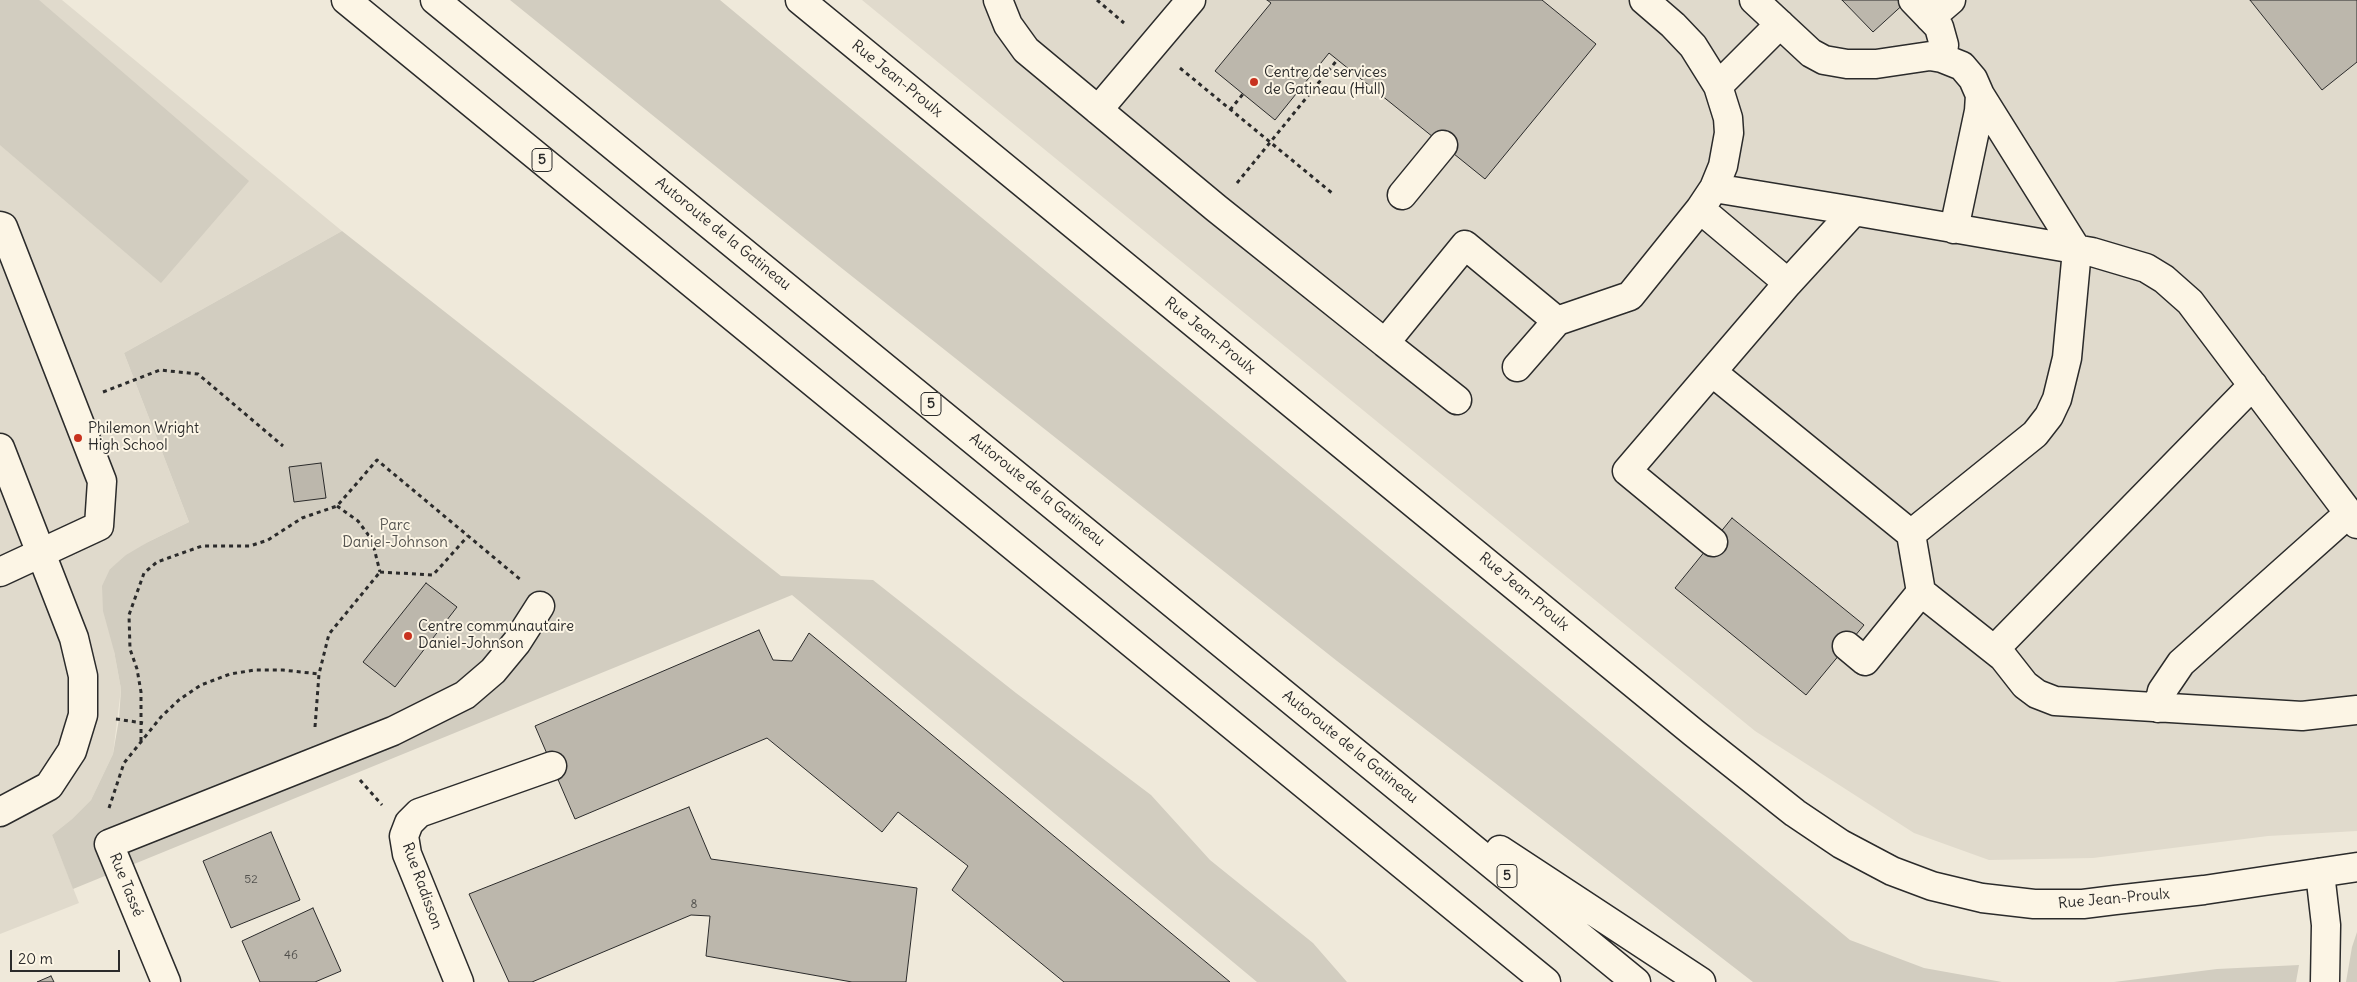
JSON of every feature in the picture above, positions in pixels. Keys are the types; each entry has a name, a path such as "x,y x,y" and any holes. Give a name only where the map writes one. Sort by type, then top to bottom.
{"main road":[{"name":"5","path":"346,0 1546,982"},
{"name":"Autoroute de la Gatineau","path":"435,0 1636,982"},
{"name":"Rue Jean-Proulx","path":"800,0 1694,733 1795,813 1841,844 1892,871 1918,882 1955,893 2009,902 2083,904 2204,890 2357,867"},
{"path":"998,0 1008,24 1026,50 1457,400"},
{"path":"1098,110 1191,0"},
{"path":"1517,367 1557,321 1630,296 1707,199 1724,166 1729,133 1728,118 1718,86 1693,46 1646,0"},
{"path":"1754,0 1811,53 1824,60 1847,64 1876,64 1912,58 1942,58 1962,66 1973,79 1980,95 2077,250 2067,358 2057,399 2049,416 2024,445 1911,534"},
{"path":"1942,58 1942,35 1939,27 1922,9 1951,0"},
{"path":"1718,86 1780,24"},
{"path":"1954,229 1979,112 1980,95"},
{"path":"1402,195 1444,145"},
{"path":"1707,199 1854,211 2077,250 2146,268 2164,279 2190,302 2353,518 2182,663 2162,691 2158,708"},
{"path":"1707,199 1788,283"},
{"path":"1713,542 1627,471 1788,283 1854,211"},
{"path":"0,226 3,227 102,481 99,526 0,572"},
{"path":"1385,343 1465,245 1557,321"},
{"path":"1712,372 1911,534 1921,592 2003,657 2025,685 2037,694 2055,701 2302,716 2357,710"},
{"path":"1994,650 2253,385"},
{"path":"0,448 74,638 84,676 83,715 72,751 49,786 0,812"},
{"path":"1847,646 1865,661 1921,592"},
{"path":"109,844 430,714 465,695 493,671 517,642 540,606"},
{"name":"Rue Radisson","path":"459,982 407,854 404,836 409,823 419,813 552,766"},
{"path":"1377,770 1700,982"},
{"name":"Rue Tassé","path":"109,844 166,982"},
{"path":"2320,873 2326,924 2325,982"}],"path":[{"path":"1097,0 1124,23"},
{"path":"1232,189 1338,59"},
{"path":"1180,68 1332,193"},
{"path":"1230,110 1243,94"},
{"path":"72,404 160,370 198,374 283,446"},
{"path":"141,741 141,692 137,669 130,649 128,615 144,573 158,562 202,546 250,546 268,540 302,518 336,506 377,460 541,597 540,606"},
{"path":"336,506 358,521 372,540 380,572"},
{"path":"380,572 433,575 468,536"},
{"path":"380,572 329,634 319,674 324,758 406,831"},
{"path":"109,844 109,807 124,763 160,717 180,699 209,682 230,674 255,670 283,670 319,674"}],"shaded area":[{"name":"Philemon Wright High School","path":"0,0 62,0 342,231 124,353 189,522 148,542 110,569 114,651 121,689 113,754 91,800 52,835 79,903 0,934"},
{"path":"862,0 2357,0 2357,831 2268,836 2093,858 1989,860 1914,833 1755,731"}],"green space":[{"path":"0,0 39,0 249,181 161,283 0,145"},
{"path":"510,0 720,0 1850,940 1924,968 2002,982 1753,982 1337,661 839,266"},
{"name":"Parc Daniel-Johnson","path":"342,231 781,576 873,580 1016,693 1151,795 1210,860 1313,943 1347,982 1257,982 792,595 73,889 52,835 91,800 113,754 119,719 121,689 114,651 103,611 102,586 110,569 126,555 189,522 124,353"},
{"path":"2357,932 2357,982 2346,982 2352,947"},
{"path":"2299,965 2296,982 2114,982 2217,969"}],"building":[{"path":"1267,0 1542,0 1596,44 1485,179 1329,53 1275,120 1215,71 1271,3"},
{"path":"1842,0 1908,0 1873,32"},
{"path":"2250,0 2357,0 2357,62 2322,90"},
{"path":"321,463 326,498 294,502 289,467"},
{"path":"1732,518 1864,625 1806,695 1675,588"},
{"name":"Centre communautaire Daniel-Johnson","path":"426,583 457,607 395,687 363,662"},
{"path":"759,630 773,660 792,661 809,633 1230,982 1064,982 952,890 968,866 898,812 882,832 767,738 575,819 535,726"},
{"path":"689,807 711,859 917,888 906,982 852,982 706,956 710,916 691,915 532,982 509,982 469,894"},
{"path":"271,832 300,900 231,928 203,861"},
{"path":"313,908 341,971 315,982 260,982 242,941"},
{"path":"51,976 54,982 37,982"}],"place":[{"name":"Centre de services de Gatineau (Hull)","path":"1254,82"},
{"name":"Philemon Wright High School","path":"78,438"},
{"name":"Centre communautaire Daniel-Johnson","path":"408,636"}]}
